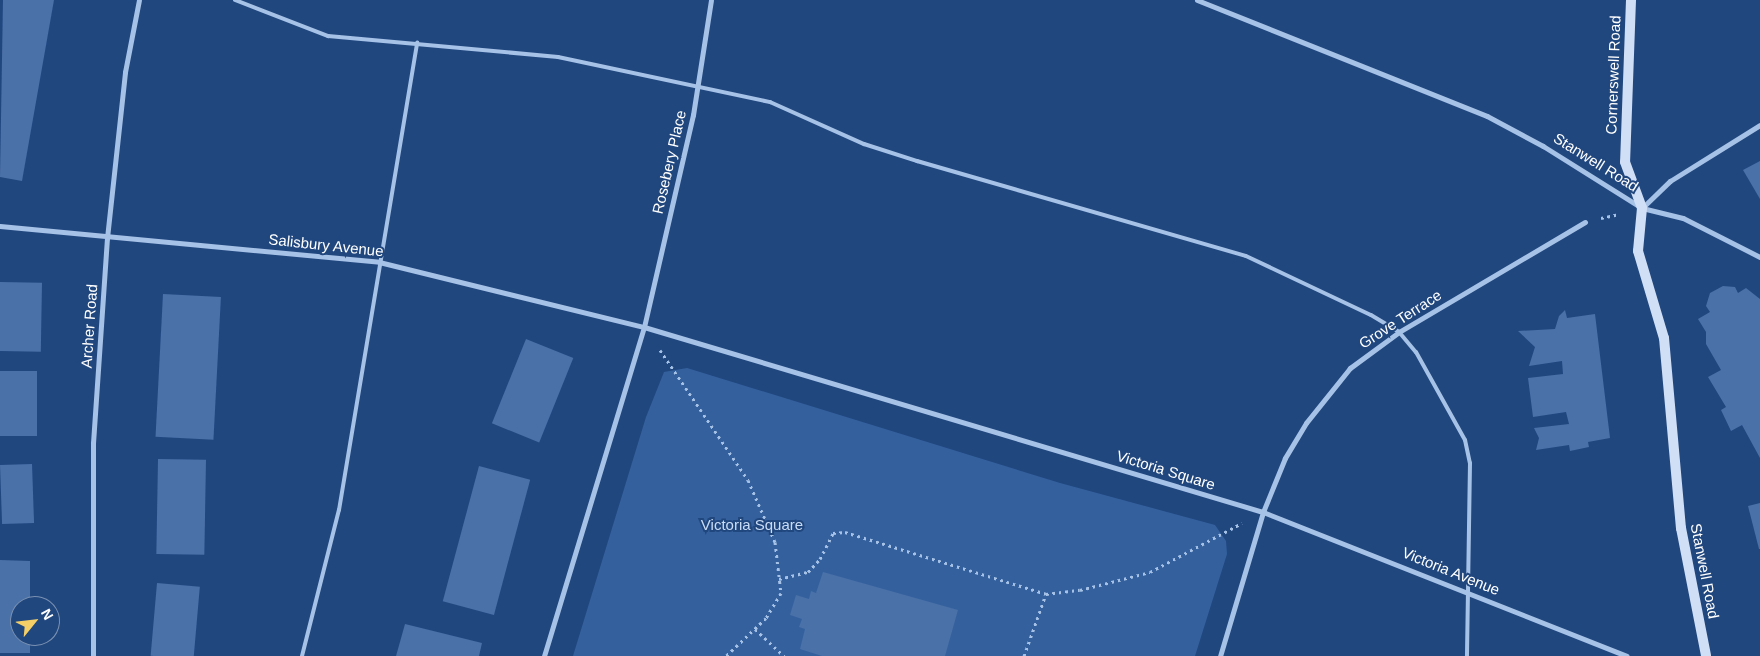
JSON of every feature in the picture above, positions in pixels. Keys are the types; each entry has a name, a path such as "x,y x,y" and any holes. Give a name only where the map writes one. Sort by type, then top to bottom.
{"street":[{"name":"Archer Road","path":"92,656 93,443 107,238 125,72 138,0"},
{"name":"Rosebery Place","path":"644,327 697,88 711,0"},
{"name":"Stanwell Road","path":"1197,0 1487,116 1543,146 1642,208 1638,251 1664,338 1681,528 1706,656"},
{"name":"Cornerswell Road","path":"1631,0 1625,162 1642,208"},
{"path":"1642,208 1670,181 1760,125"},
{"path":"1642,208 1683,218 1760,258"},
{"name":"Grove Terrace","path":"1263,512 1285,458 1306,422 1350,368 1399,332 1585,222"},
{"name":"Salisbury Avenue","path":"0,226 107,238 379,262 644,327"},
{"path":"544,656 644,327"},
{"name":"Victoria Square","path":"644,327 1263,512"},
{"path":"1220,656 1263,512"},
{"name":"Victoria Avenue","path":"1263,512 1468,591 1628,656"}],"lane":[{"path":"236,0 328,36 417,42 558,57 770,102 864,144 1246,256 1399,332 1416,352 1465,440 1470,463 1467,656"},
{"path":"302,656 339,510 417,42"}],"path":[{"path":"1585,222 1642,208"},
{"path":"644,327 748,480 775,542 781,593 766,618 726,656"},
{"path":"779,579 808,572 820,559 833,533 845,532 1046,594 1150,572 1263,512"},
{"path":"1024,656 1046,594"},
{"path":"755,628 784,656"}],"green space":[{"name":"Victoria Square","path":"687,368 1060,483 1215,525 1226,541 1227,554 1195,656 573,656 646,417 664,372"}],"building":[{"path":"3,0 54,0 22,181 0,177"},
{"path":"1760,161 1760,199 1743,170"},
{"path":"0,282 42,283 41,352 0,351"},
{"path":"1723,286 1735,287 1738,293 1746,288 1760,299 1760,458 1742,425 1731,431 1721,410 1726,407 1708,377 1721,370 1706,344 1706,332 1698,319 1710,312 1706,306 1710,293"},
{"path":"163,294 221,297 213,440 156,437"},
{"path":"1565,310 1567,318 1595,314 1610,438 1588,442 1589,447 1570,451 1569,445 1536,450 1539,438 1534,428 1569,424 1566,412 1533,417 1528,378 1563,374 1562,361 1529,366 1535,347 1518,331 1555,329 1559,316"},
{"path":"526,339 573,358 539,442 492,423"},
{"path":"0,371 37,371 37,436 0,436"},
{"path":"158,459 206,460 204,555 156,554"},
{"path":"32,464 34,523 2,524 0,465"},
{"path":"479,466 530,480 494,615 443,601"},
{"path":"1760,503 1760,549 1759,549 1748,506"},
{"path":"0,560 30,561 30,596 10,596 10,646 30,646 30,653 0,653"},
{"path":"823,572 958,610 945,656 822,656 800,649 805,629 799,627 802,619 790,615 796,595 809,599 811,591 816,593"},
{"path":"157,583 200,587 194,656 151,656"},
{"path":"405,624 482,643 479,656 396,656"}]}
